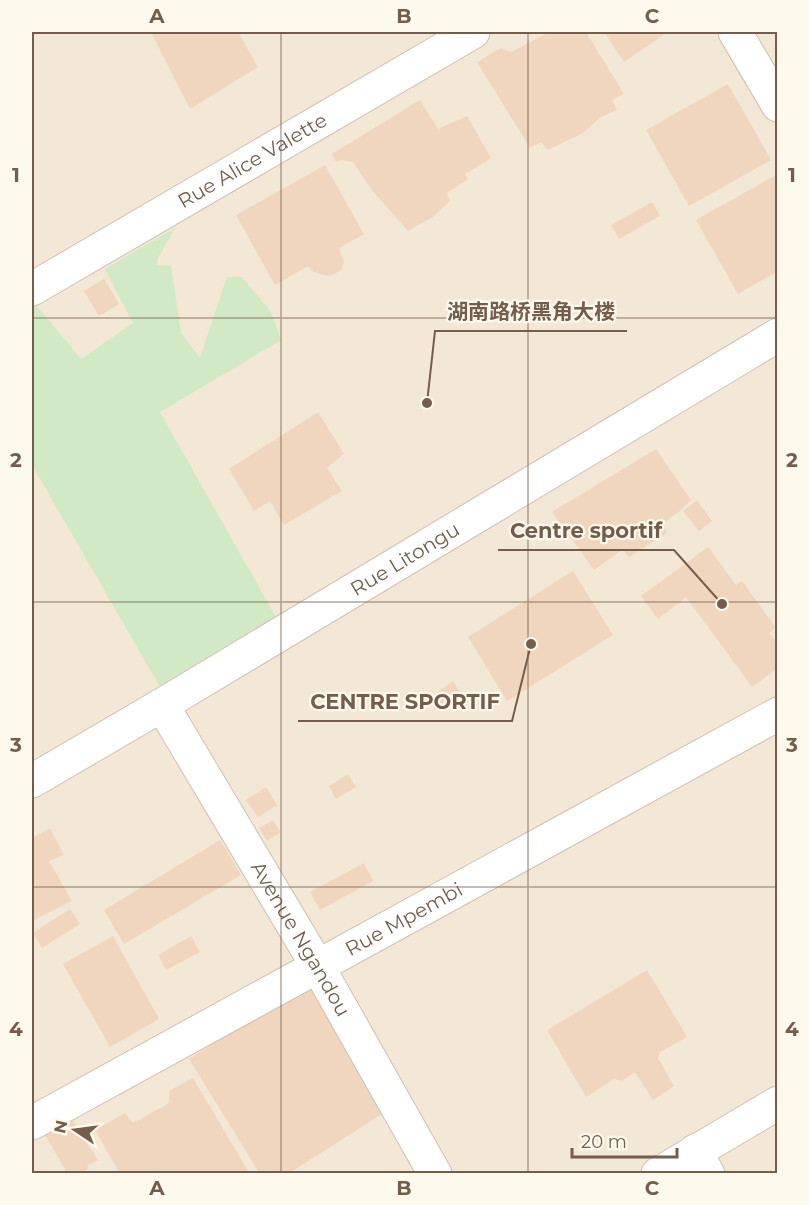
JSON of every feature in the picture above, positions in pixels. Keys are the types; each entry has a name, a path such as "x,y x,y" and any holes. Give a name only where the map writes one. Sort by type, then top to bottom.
{"street":[{"name":"Rue Alice Valette","path":"32,289 473,32"},
{"path":"735,32 777,105"},
{"name":"Rue Litongu","path":"32,781 777,335"},
{"name":"Avenue Ngandou","path":"162,705 318,967 435,1173"},
{"name":"Rue Mpembi","path":"32,1123 777,714"},
{"path":"658,1173 702,1162 777,1103"}],"shaded area":[{"path":"32,32 777,32 777,1173 32,1173"}],"green space":[{"path":"175,228 158,258 157,265 171,266 181,333 200,358 227,277 242,277 271,312 281,340 160,412 282,628 163,692 32,465 32,308 36,305 81,359 133,323 105,269"}],"building":[{"path":"151,32 238,32 258,67 190,109"},
{"path":"550,32 586,32 624,94 612,100 617,110 601,117 583,133 548,150 541,142 530,148 477,62 501,48 511,52"},
{"path":"604,32 668,32 624,62"},
{"path":"728,84 771,160 689,206 646,130"},
{"path":"420,100 438,129 467,116 491,158 465,174 468,179 447,193 450,201 433,217 408,231 371,189 353,162 342,160 336,162 332,154"},
{"path":"325,165 364,234 339,248 344,262 341,270 328,276 312,271 308,266 275,285 236,215"},
{"path":"778,174 778,271 738,294 696,220"},
{"path":"652,202 660,216 619,239 611,225"},
{"path":"104,279 119,304 99,316 84,291"},
{"path":"318,412 344,454 327,468 342,491 284,525 270,501 254,511 229,469"},
{"path":"656,449 691,500 663,523 667,533 629,557 623,549 594,570 552,512"},
{"path":"697,500 712,521 699,531 683,511"},
{"path":"708,547 736,585 742,581 776,628 769,633 778,644 778,668 752,687 686,597 658,619 641,596"},
{"path":"573,571 613,635 507,701 468,637"},
{"path":"453,681 460,693 435,710 428,699"},
{"path":"348,774 356,787 336,799 329,786"},
{"path":"266,787 277,805 258,817 246,800"},
{"path":"273,820 281,832 267,841 259,828"},
{"path":"50,828 64,855 49,861 72,901 32,921 32,838"},
{"path":"220,840 241,875 124,944 104,910"},
{"path":"364,863 373,881 320,910 310,892"},
{"path":"70,909 80,924 42,948 33,933"},
{"path":"113,936 159,1019 110,1047 63,964"},
{"path":"191,936 200,952 166,970 158,955"},
{"path":"647,970 687,1037 660,1052 658,1058 674,1086 653,1100 635,1072 622,1081 614,1079 586,1097 547,1030"},
{"path":"309,983 388,1110 288,1174 260,1174 189,1059"},
{"path":"193,1078 248,1171 244,1174 120,1174 95,1130 125,1113 133,1123 169,1103 169,1091"},
{"path":"65,1109 98,1160 87,1166 89,1168 81,1174 68,1174 39,1125"}],"place":[{"name":"湖南路桥黑角大楼","path":"427,403"},
{"name":"Centre sportif","path":"722,604"},
{"name":"CENTRE SPORTIF","path":"531,644"}]}
